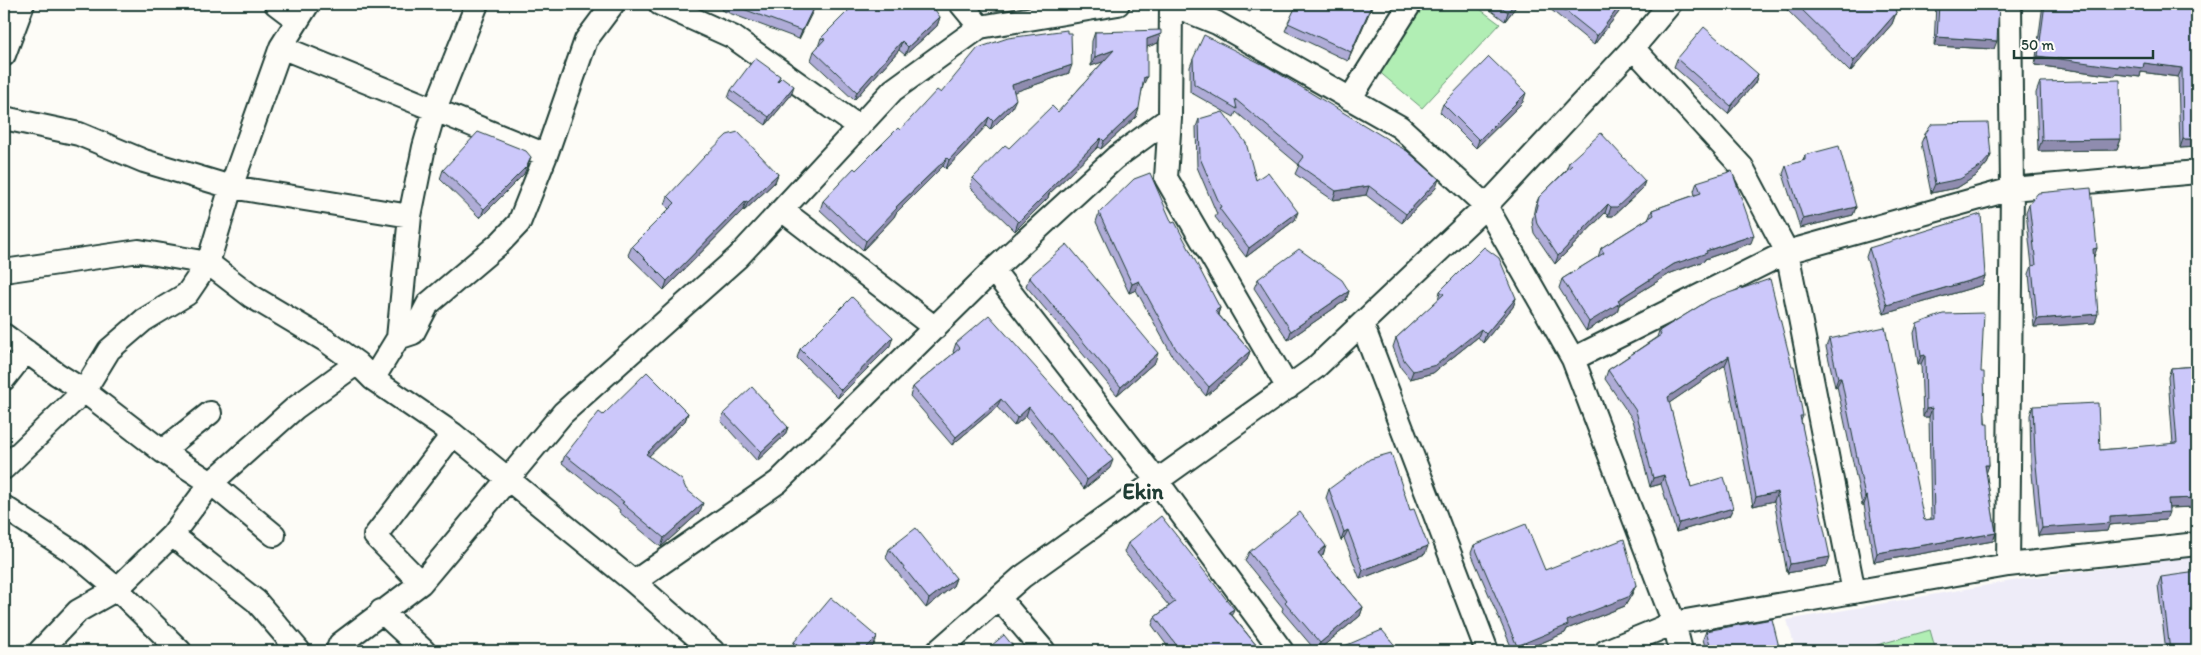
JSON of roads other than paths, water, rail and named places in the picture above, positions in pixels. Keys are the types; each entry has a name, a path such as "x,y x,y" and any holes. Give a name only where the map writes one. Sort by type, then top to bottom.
{"street":[{"path":"4,55 23,4"},
{"path":"4,468 84,391 108,350 144,320 187,294 208,264 231,187 281,47 303,12 276,4"},
{"path":"373,379 398,338 410,216 424,147 435,109 477,4"},
{"path":"398,338 412,333 428,304 500,243 518,223 546,155 586,40 613,4"},
{"path":"660,4 733,37 859,127"},
{"path":"961,4 980,27"},
{"path":"337,651 340,644 381,611 421,583 563,413 738,257 893,90 980,27 1118,4"},
{"path":"1288,388 1166,178 1170,118 1171,4 1217,23 1400,128 1486,206 1573,359 1674,623 1681,651"},
{"path":"1350,99 1410,4"},
{"path":"938,651 1022,578 1315,368 1486,206 1633,48 1670,4"},
{"path":"2008,565 2012,189 2010,4"},
{"path":"281,47 546,155"},
{"path":"1633,48 1742,167 1787,252 1854,592"},
{"path":"4,118 78,134 144,161 231,187 410,216"},
{"path":"634,582 778,482 993,270 1115,158 1170,118"},
{"path":"1573,359 1787,252 2012,189 2197,172"},
{"path":"782,210 935,328"},
{"path":"4,271 139,251 208,264 251,296 325,340 357,363 373,379 453,434 508,477 634,582 713,651"},
{"path":"993,270 1157,481 1282,651"},
{"path":"1362,324 1486,651"},
{"path":"4,336 84,391 162,451 211,483 274,535"},
{"path":"4,379 26,351"},
{"path":"40,651 78,611 117,589 172,534 211,483 296,408 357,363"},
{"path":"162,451 210,413"},
{"path":"421,583 376,536 453,434"},
{"path":"4,507 73,552 117,589 180,651"},
{"path":"172,534 256,602 299,651"},
{"path":"1606,651 1674,623 2008,565 2197,544"},
{"path":"999,598 1044,651"},
{"path":"381,611 424,651"}],"district":[{"name":"Ekin","path":"1143,491"}]}
